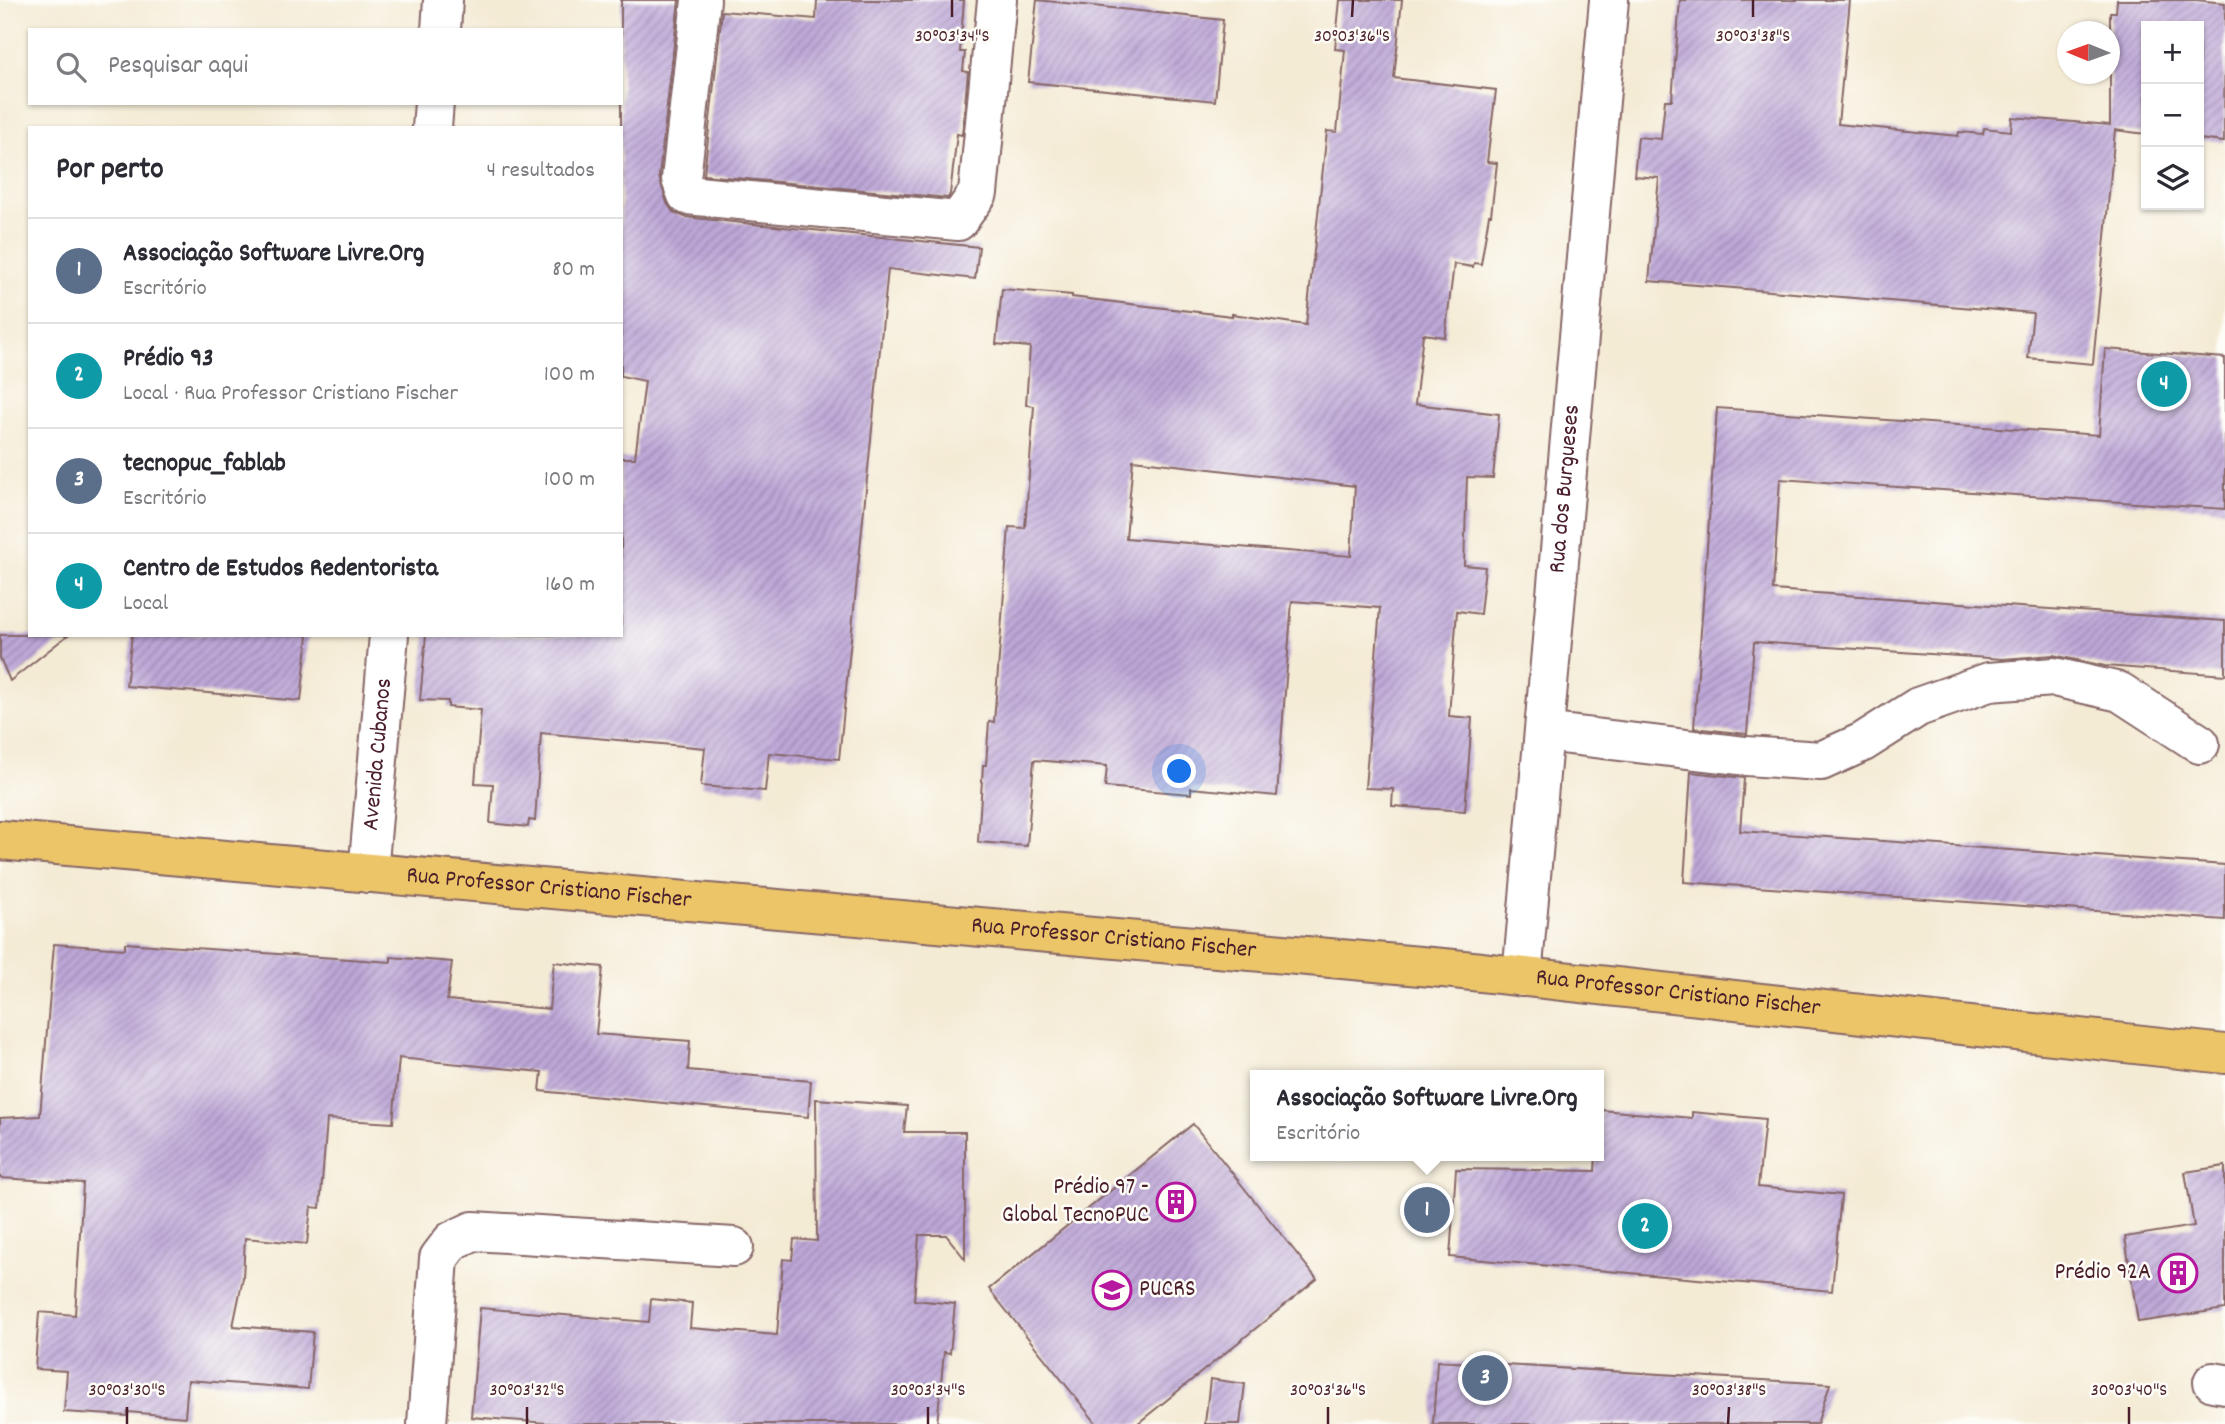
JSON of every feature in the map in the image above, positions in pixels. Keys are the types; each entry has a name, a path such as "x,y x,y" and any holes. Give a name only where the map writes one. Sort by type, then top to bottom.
{"main road":[{"name":"Rua Professor Cristiano Fischer","path":"0,840 1454,969 2225,1054"}],"street":[{"path":"441,28 443,0"},
{"path":"702,0 681,179 687,195 958,221 978,193 997,0"},
{"name":"Rua dos Burgueses","path":"1522,977 1609,0"},
{"path":"432,126 435,105"},
{"name":"Avenida Cubanos","path":"368,873 389,637"},
{"path":"1544,732 1746,756 1821,761 1863,743 1918,707 1989,682 2054,677 2120,692 2200,744"},
{"path":"426,1424 439,1258 452,1241 473,1231 734,1247"}],"building":[{"path":"621,0 679,0 659,177 667,203 673,212 685,217 979,247 975,279 888,269 839,759 769,753 765,791 701,786 705,748 541,733 535,821 529,820 528,827 490,823 493,784 475,783 481,710 448,707 448,701 420,700 426,637 623,637 623,458 635,458 645,381 623,376"},
{"path":"817,0 964,0 960,52 965,52 963,71 968,72 962,135 957,134 948,198 704,175 722,11 816,19"},
{"path":"1037,0 1223,20 1215,101 1028,82"},
{"path":"1340,0 1402,0 1394,78 1496,90 1487,162 1497,163 1491,215 1481,264 1474,263 1473,267 1454,264 1445,337 1423,334 1415,404 1499,414 1493,478 1467,477 1464,565 1485,567 1480,614 1457,611 1449,716 1472,718 1465,811 1392,806 1393,789 1365,788 1380,608 1292,601 1277,796 1191,788 1191,794 1105,787 1107,766 1034,760 1027,846 978,842 983,765 986,765 989,721 994,722 1009,527 1025,528 1034,406 1026,405 1030,347 996,344 1002,289 1072,295 1306,325 1327,131 1337,132 1345,50 1335,49","holes":["1133,460 1355,486 1351,556 1126,538"]},
{"path":"1680,0 1850,0 1838,124 1958,136 1959,132 1983,134 1984,128 2011,131 2012,117 2110,125 2110,84 2120,84 2120,21 2110,21 2110,12 2116,12 2117,0 2196,0 2225,3 2224,142 2204,140 2204,21 2141,21 2141,133 2115,130 2093,364 2028,358 2033,313 1649,281 1659,178 1634,176 1638,137 1661,139 1665,100 1672,100"},
{"path":"2105,349 2225,358 2225,509 1780,479 1773,590 2225,621 2225,675 2105,666 2053,655 2003,659 1754,642 1747,734 1694,728 1717,408 2099,435"},
{"path":"0,635 65,637 10,681 0,658"},
{"path":"132,637 308,637 301,701 126,686"},
{"path":"1691,772 1744,778 1740,831 2225,865 2225,920 1684,882"},
{"path":"125,943 391,962 391,957 452,962 447,1000 549,1009 554,962 603,967 596,1034 690,1041 688,1070 811,1081 808,1117 540,1091 542,1072 399,1058 393,1123 327,1119 320,1208 311,1207 307,1244 245,1238 243,1278 233,1326 313,1332 308,1389 188,1380 185,1417 128,1412 127,1416 64,1412 67,1371 35,1369 39,1312 75,1315 83,1183 0,1178 0,1118 40,1116 54,944 125,949"},
{"path":"816,1099 907,1106 904,1132 965,1132 965,1259 946,1235 919,1235 914,1300 955,1304 950,1353 944,1352 937,1424 560,1424 471,1417 480,1308 649,1322 651,1299 692,1303 690,1328 777,1335 783,1259 792,1260 794,1239 817,1241"},
{"path":"1604,1110 1692,1118 1692,1112 1765,1119 1758,1187 1841,1195 1832,1291 1450,1257 1456,1169 1595,1171 1596,1161 1604,1161"},
{"name":"Prédio 97 - Global TecnoPUC","path":"1193,1124 1317,1279 1137,1424 1097,1424 989,1289"},
{"name":"Prédio 92A","path":"2225,1166 2225,1309 2138,1322 2125,1237 2194,1226 2185,1172"},
{"path":"1437,1361 1830,1384 1817,1424 1433,1424"},
{"path":"1210,1379 1245,1384 1240,1424 1205,1424"}],"place":[{"name":"Centro de Estudos Redentorista","path":"2164,384"},
{"name":"Prédio 97 - Global TecnoPUC","path":"1176,1202"},
{"name":"Associação Software Livre.Org","path":"1427,1210"},
{"name":"Prédio 93","path":"1645,1226"},
{"name":"Prédio 92A","path":"2178,1273"},
{"name":"PUCRS","path":"1112,1290"},
{"name":"tecnopuc_fablab","path":"1485,1378"}]}
